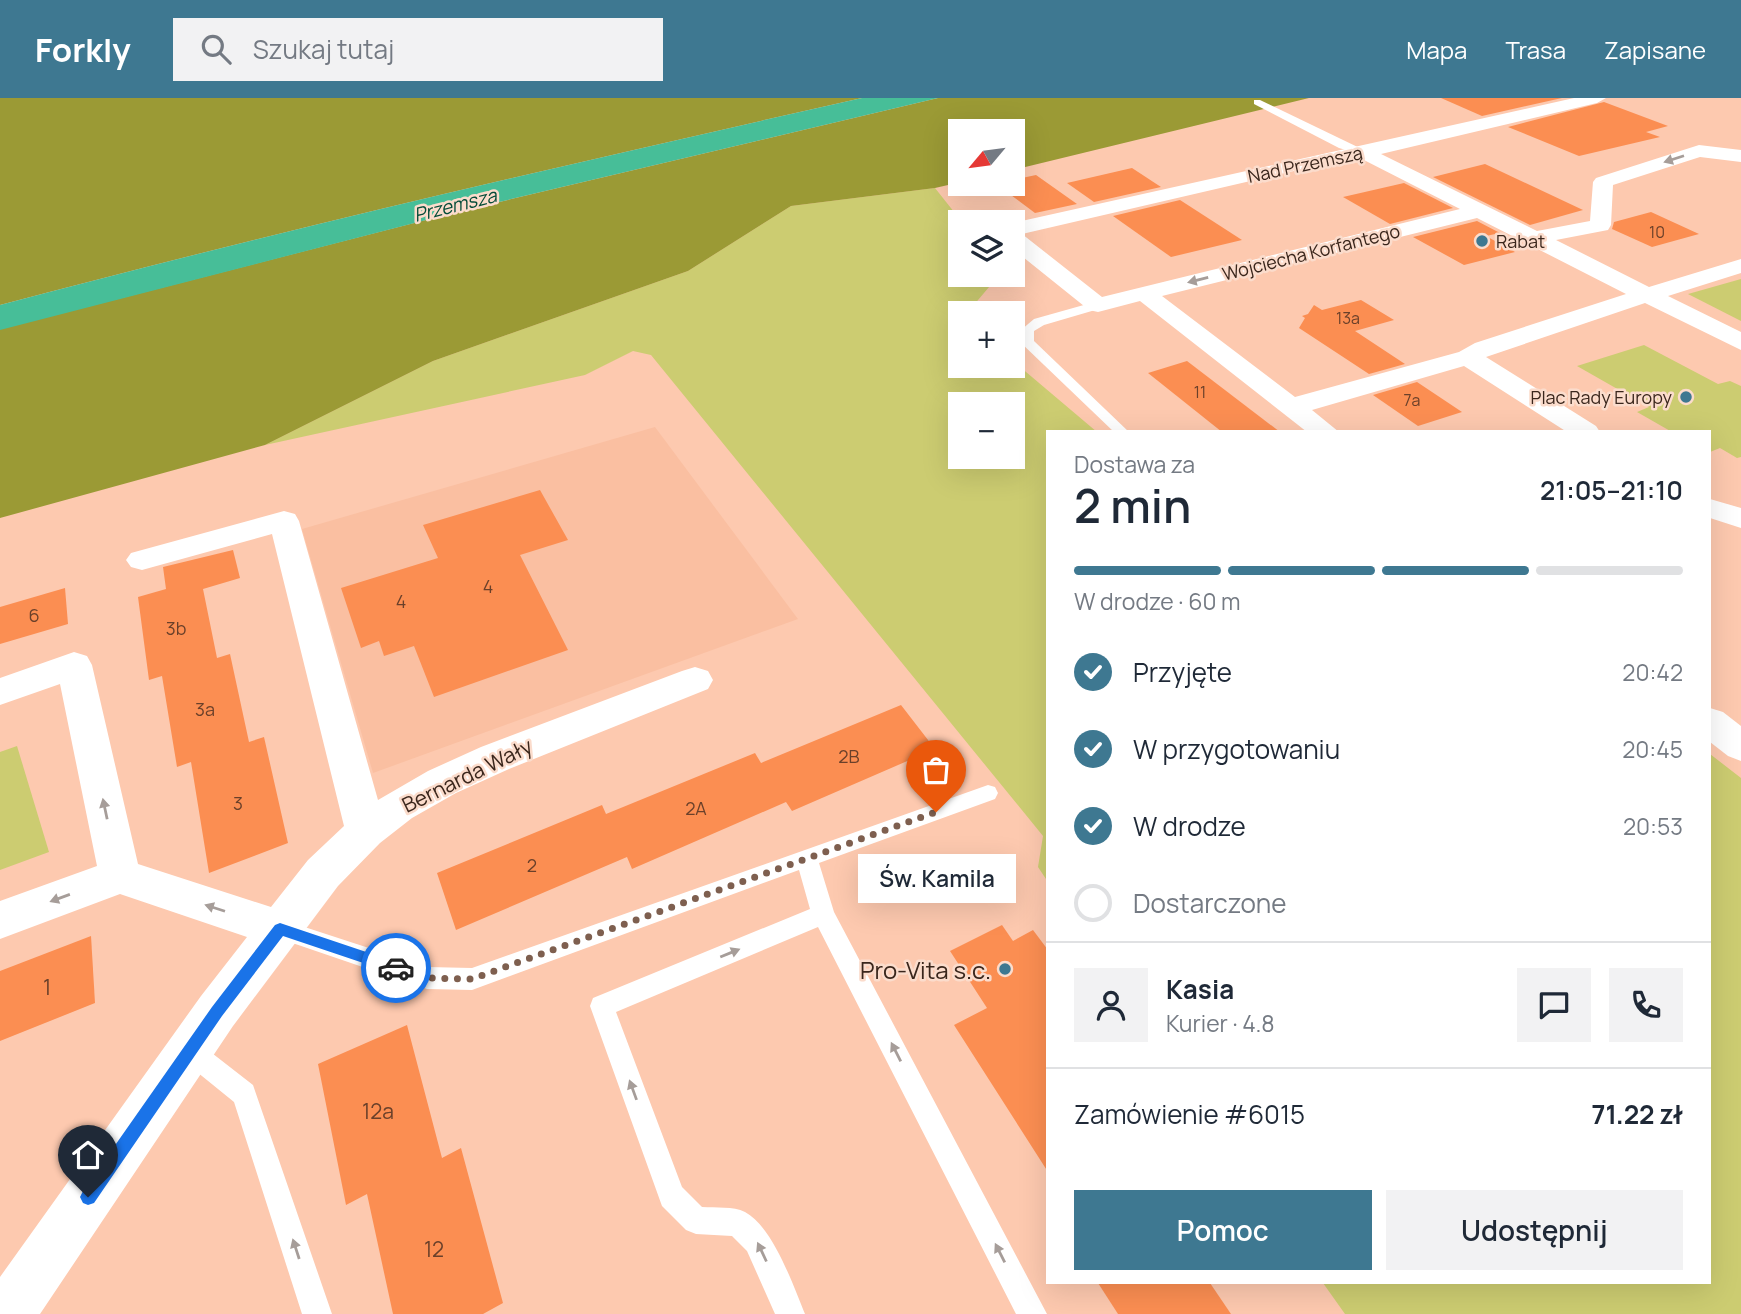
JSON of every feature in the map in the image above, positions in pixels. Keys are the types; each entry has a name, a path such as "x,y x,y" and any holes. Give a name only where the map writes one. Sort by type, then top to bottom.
{"street":[{"name":"Nad Przemszą","path":"1025,227 1597,98"},
{"path":"1534,238 1600,225 1603,182 1699,151 1741,156"},
{"path":"1363,152 1741,342"},
{"name":"Wojciecha Korfantego","path":"1098,305 1479,211"},
{"path":"1025,247 1098,305"},
{"path":"1291,407 1468,357 1484,348 1646,294 1741,267"},
{"path":"1144,293 1322,430"},
{"path":"1468,357 1583,430"},
{"path":"1711,508 1741,518"},
{"path":"142,560 284,521 366,831"},
{"path":"0,692 74,665 120,876"},
{"name":"Bernarda Wały","path":"7,1314 190,1051 280,929 323,873 366,831 398,807 442,782 495,758 695,680"},
{"path":"1711,723 1741,746"},
{"path":"0,919 120,876 280,929"}],"lane":[{"path":"1257,102 1343,146 1363,152"},
{"path":"1098,305 1039,322 1028,330 1027,342 1120,430"},
{"path":"280,929 427,978 472,979 988,793"},
{"path":"807,860 824,914 1032,1314"},
{"path":"790,1314 757,1241 738,1223 696,1220 672,1196 603,1006 824,914"},
{"path":"190,1051 244,1094 317,1314"}],"shaded area":[{"path":"0,98 862,98 322,223 0,305"},
{"path":"938,98 1309,98 1026,167 1026,119 948,119 948,185 791,206 688,271 433,361 265,445 0,518 0,329 461,211"},
{"path":"935,188 952,210 948,210 948,287 989,287 977,301 948,301 948,378 1025,378 1025,371 1095,430 1046,430 1046,879 1038,867 1043,836 651,355 633,351 585,375 265,445 433,361 688,271 791,206"},
{"path":"1741,279 1741,321 1688,294"},
{"name":"Plac Rady Europy","path":"1644,345 1718,384 1730,381 1741,386 1741,457 1737,458 1720,448 1711,452 1711,430 1668,430 1637,412 1649,407 1577,366"},
{"path":"655,427 798,619 373,773 302,529"},
{"path":"17,746 49,852 0,870 0,752"},
{"path":"1711,755 1741,778 1741,1314 1345,1314 1324,1284 1711,1284"}],"water":[{"name":"Przemsza","path":"862,98 938,98 461,211 0,330 0,305 322,223"}],"building":[{"path":"1441,98 1562,98 1482,116"},
{"path":"1604,102 1668,126 1646,132 1660,137 1579,156 1508,127"},
{"path":"1485,164 1583,210 1530,225 1433,177"},
{"path":"1132,168 1161,187 1094,202 1067,183"},
{"path":"1036,175 1077,204 1035,213 1012,196 1026,196 1026,177"},
{"path":"1404,183 1453,208 1390,224 1343,197"},
{"path":"1180,200 1242,240 1171,257 1113,216"},
{"path":"1651,212 1699,234 1652,247 1612,229 1614,222"},
{"path":"1477,221 1500,233 1486,236 1515,252 1464,265 1413,237"},
{"path":"1361,300 1394,320 1355,331 1405,364 1369,374 1299,328 1305,318 1302,316 1308,314 1314,305 1322,310"},
{"path":"1187,361 1277,430 1219,430 1148,373"},
{"path":"1417,382 1462,412 1418,426 1373,395"},
{"path":"540,490 568,540 520,555 568,650 434,697 414,646 384,656 379,641 361,648 341,588 438,558 423,525"},
{"path":"233,550 240,578 203,589 217,658 230,654 249,742 264,737 288,843 209,873 191,762 177,767 162,676 149,680 138,597 166,589 163,567"},
{"path":"65,588 68,624 0,644 0,607"},
{"path":"901,705 935,749 792,811 786,802 632,869 627,857 456,930 437,873 602,805 606,814 755,753 761,763"},
{"path":"1002,925 1013,941 1033,930 1046,947 1046,1169 954,1025 987,1008 950,951"},
{"path":"91,936 95,1003 0,1041 0,971"},
{"path":"407,1025 442,1158 461,1148 503,1303 483,1314 393,1314 367,1194 346,1205 318,1064"},
{"path":"1099,1284 1211,1284 1231,1314 1118,1314"}],"way so far":[{"path":"396,968 427,978 472,979 936,812"}],"place":[{"name":"Rabat","path":"1482,241"},
{"name":"Plac Rady Europy","path":"1686,397"},
{"name":"Św. Kamila","path":"936,812"},
{"name":"Pro-Vita s.c.","path":"1005,969"}],"route":[{"path":"88,1197 217,1012 280,929 396,968"}]}
